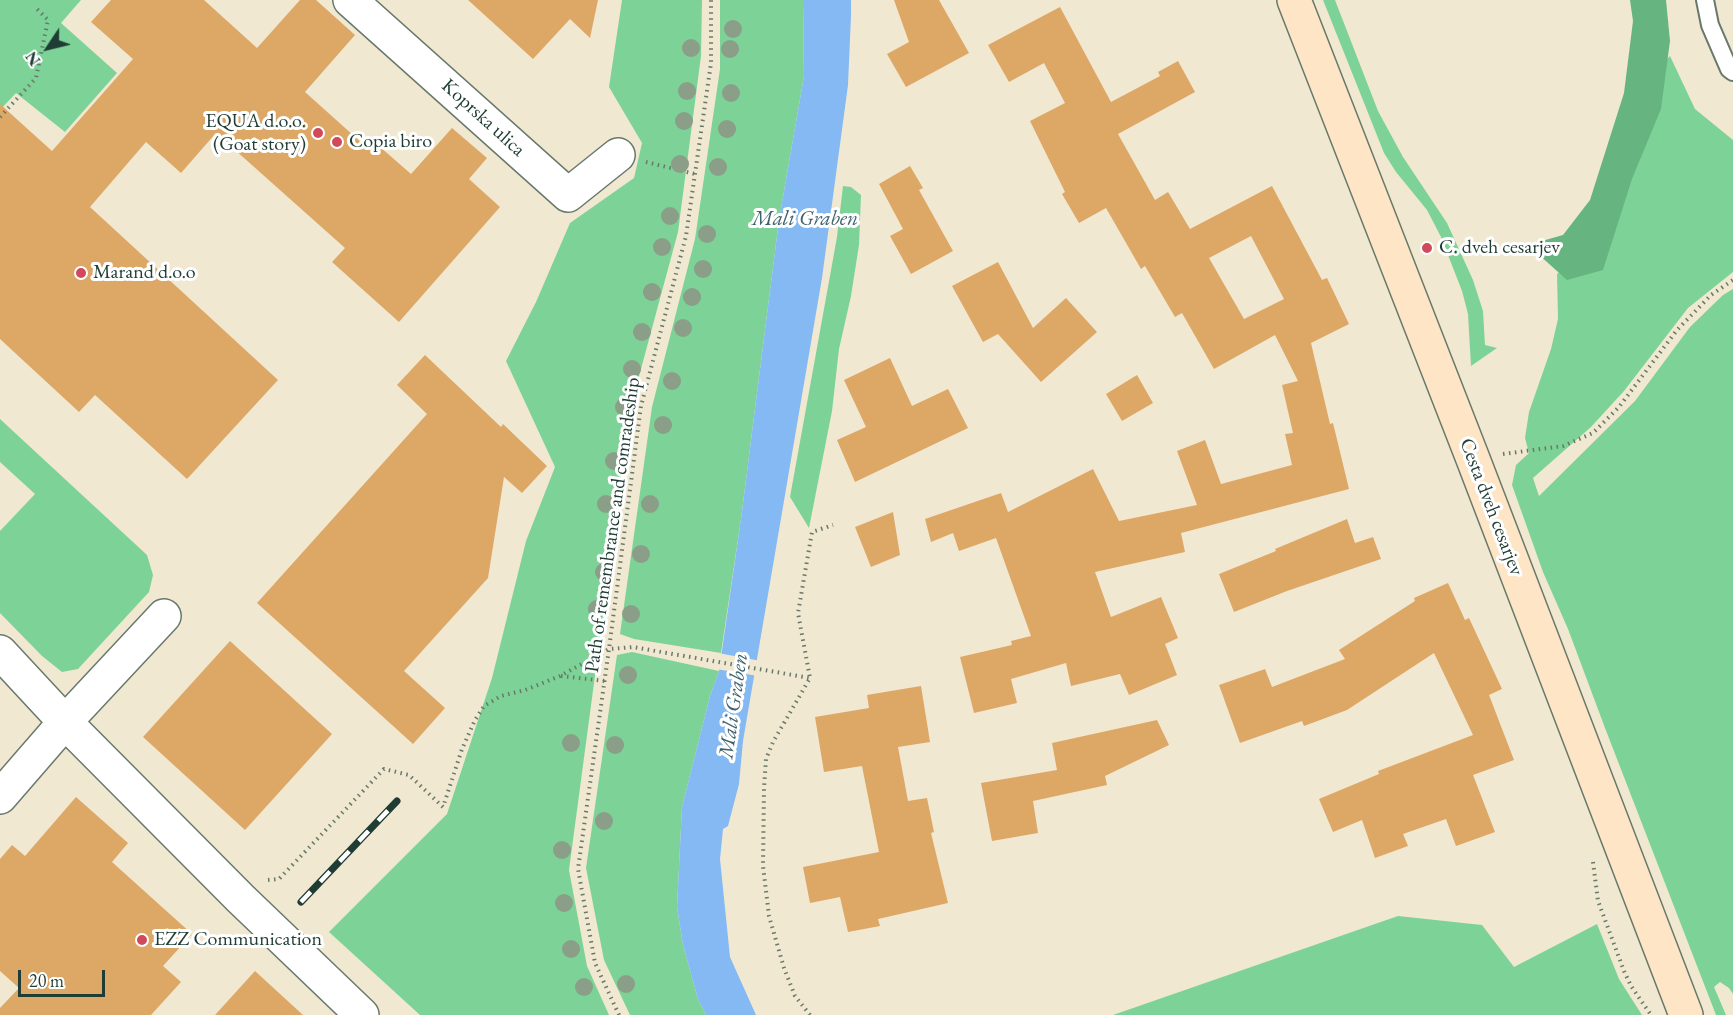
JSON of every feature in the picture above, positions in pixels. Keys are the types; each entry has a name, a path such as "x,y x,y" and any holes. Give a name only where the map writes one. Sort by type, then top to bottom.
{"street":[{"name":"Koprska ulica","path":"350,0 568,195 618,154"},
{"name":"Cesta dveh cesarjev","path":"1294,0 1686,1015"},
{"path":"0,797 65,722 164,616"},
{"path":"0,652 65,722 241,899 362,1015"}],"lane":[{"path":"1705,0 1710,25 1729,69 1733,72"}],"path":[{"name":"Path of remembrance and comradeship","path":"620,1015 595,963 578,869 641,406 686,236 711,63 711,0"},
{"path":"0,117 36,78 48,20 37,9"},
{"path":"618,154 695,174"},
{"path":"1494,455 1563,446 1593,433 1619,407 1677,330 1711,296 1733,280"},
{"path":"810,1015 795,996 784,969 769,916 764,855 766,759 772,742 808,677 798,613 812,532 832,525"},
{"path":"241,899 261,881 279,879 384,769 409,775 443,807 462,749 484,706 501,696 525,690 560,676 609,649 633,647 808,677"},
{"path":"560,676 605,681"}],"green space":[{"path":"0,0 81,0 61,23 117,73 65,132 16,93 0,110"},
{"path":"622,0 702,0 701,56 678,232 631,406 569,870 587,966 609,1015 420,1015 329,932 447,814 492,678 526,541 555,467 506,361 536,302 570,223 634,178 642,143 609,87"},
{"path":"720,0 803,0 804,76 779,220 741,519 721,653 634,639 620,634 652,407 695,239 720,69"},
{"path":"1323,0 1335,0 1378,111 1403,157 1447,223 1473,280 1483,311 1485,345 1497,348 1471,366 1468,314 1462,291 1441,237 1427,210 1396,172 1384,153"},
{"path":"1630,0 1666,0 1670,41 1661,109 1632,179 1603,270 1567,280 1528,245 1563,235 1590,200 1624,93 1633,21"},
{"path":"1670,56 1695,109 1733,140 1733,272 1688,308 1624,391 1591,427 1533,478 1539,496 1635,401 1690,327 1723,295 1733,289 1733,994 1720,982 1714,987 1726,1015 1716,1015 1568,629 1543,572 1512,485 1516,465 1529,453 1525,438 1529,412 1551,349 1558,319 1557,274 1602,234 1651,75"},
{"path":"843,186 851,187 861,195 859,245 839,349 832,411 809,528 790,497 837,237"},
{"path":"0,419 147,555 153,575 149,592 78,669 62,672 42,656 0,613 0,531 35,494 0,462"},
{"path":"632,652 719,671 710,696 682,807 677,907 683,945 698,999 706,1015 630,1015 604,960 586,868 617,655"},
{"path":"1398,916 1482,925 1514,967 1597,924 1619,979 1642,1015 1113,1015"}],"water":[{"name":"Mali Graben","path":"803,0 851,0 848,85 822,278 743,741 739,784 728,826 723,829 720,859 730,957 756,1015 706,1015 698,999 683,945 677,907 682,807 710,696 719,671 779,220 804,76"}],"pier":[{"path":"718,653 761,661 758,676 716,669"}],"building":[{"path":"111,0 204,0 257,48 300,0 316,0 355,35 305,92 373,153 379,146 411,174 452,128 487,158 469,179 500,207 399,322 332,262 345,248 216,133 181,173 146,142 90,207 278,380 187,479 95,395 79,412 0,339 0,104 52,151 133,59 91,22"},
{"path":"468,0 598,0 590,38 570,19 533,59"},
{"path":"894,0 939,0 969,53 906,87 887,54 909,42"},
{"path":"1060,7 1111,102 1160,76 1158,72 1178,61 1195,92 1118,134 1155,200 1168,192 1190,229 1272,186 1322,280 1327,278 1349,324 1311,343 1330,424 1333,423 1349,489 1181,533 1185,552 1095,572 1111,617 1161,597 1178,638 1165,644 1177,675 1129,695 1120,674 1071,686 1066,663 1011,679 1017,703 974,713 960,657 1012,645 1011,641 1031,636 996,538 959,551 953,533 931,542 925,519 1001,493 1008,512 1093,469 1119,521 1197,505 1177,451 1205,440 1221,484 1292,465 1285,434 1293,433 1282,385 1298,381 1275,335 1214,369 1182,313 1175,317 1145,266 1141,269 1106,208 1079,223 1062,194 1065,192 1030,121 1065,103 1044,63 1009,82 988,45","holes":["1251,236 1284,299 1244,319 1209,258"]},
{"path":"910,166 923,188 919,190 953,251 911,274 890,236 903,229 879,184"},
{"path":"998,262 1033,328 1066,298 1097,332 1041,382 998,334 983,342 952,286"},
{"path":"425,355 501,427 503,424 547,466 522,493 504,477 488,578 404,671 445,708 413,744 257,603 427,414 397,385"},
{"path":"890,358 912,406 948,389 968,428 855,482 837,440 866,427 844,380"},
{"path":"1137,375 1153,403 1122,421 1106,394"},
{"path":"893,512 900,555 871,567 855,527"},
{"path":"1347,519 1355,543 1373,537 1381,559 1234,612 1219,574"},
{"path":"1448,583 1465,620 1469,618 1502,689 1489,695 1514,760 1473,775 1495,832 1456,846 1446,819 1403,834 1408,846 1375,858 1362,820 1333,832 1319,799 1379,774 1378,771 1473,735 1434,653 1347,710 1304,726 1302,721 1240,743 1219,685 1265,669 1272,687 1345,659 1339,650 1415,601 1414,598"},
{"path":"230,641 332,734 245,830 143,737"},
{"path":"921,686 930,742 898,747 908,801 927,798 934,832 931,833 948,903 878,919 880,926 848,932 840,897 810,903 803,867 879,852 862,766 824,772 815,717 869,708 867,695"},
{"path":"1157,720 1169,745 1105,776 1107,785 1033,801 1038,833 992,841 981,783 1057,770 1052,743"},
{"path":"76,797 128,843 112,862 192,934 163,966 181,982 151,1015 0,1015 0,1008 19,988 0,971 0,859 12,845 25,856"},
{"path":"255,971 303,1015 215,1015"}],"railway":[{"path":"301,902 397,801"}],"place":[{"name":"EQUA d.o.o. (Goat story)","path":"318,133"},
{"name":"Copia biro","path":"337,142"},
{"name":"C. dveh cesarjev","path":"1427,248"},
{"name":"Marand d.o.o","path":"81,273"},
{"name":"EZZ Communication","path":"142,940"}]}
